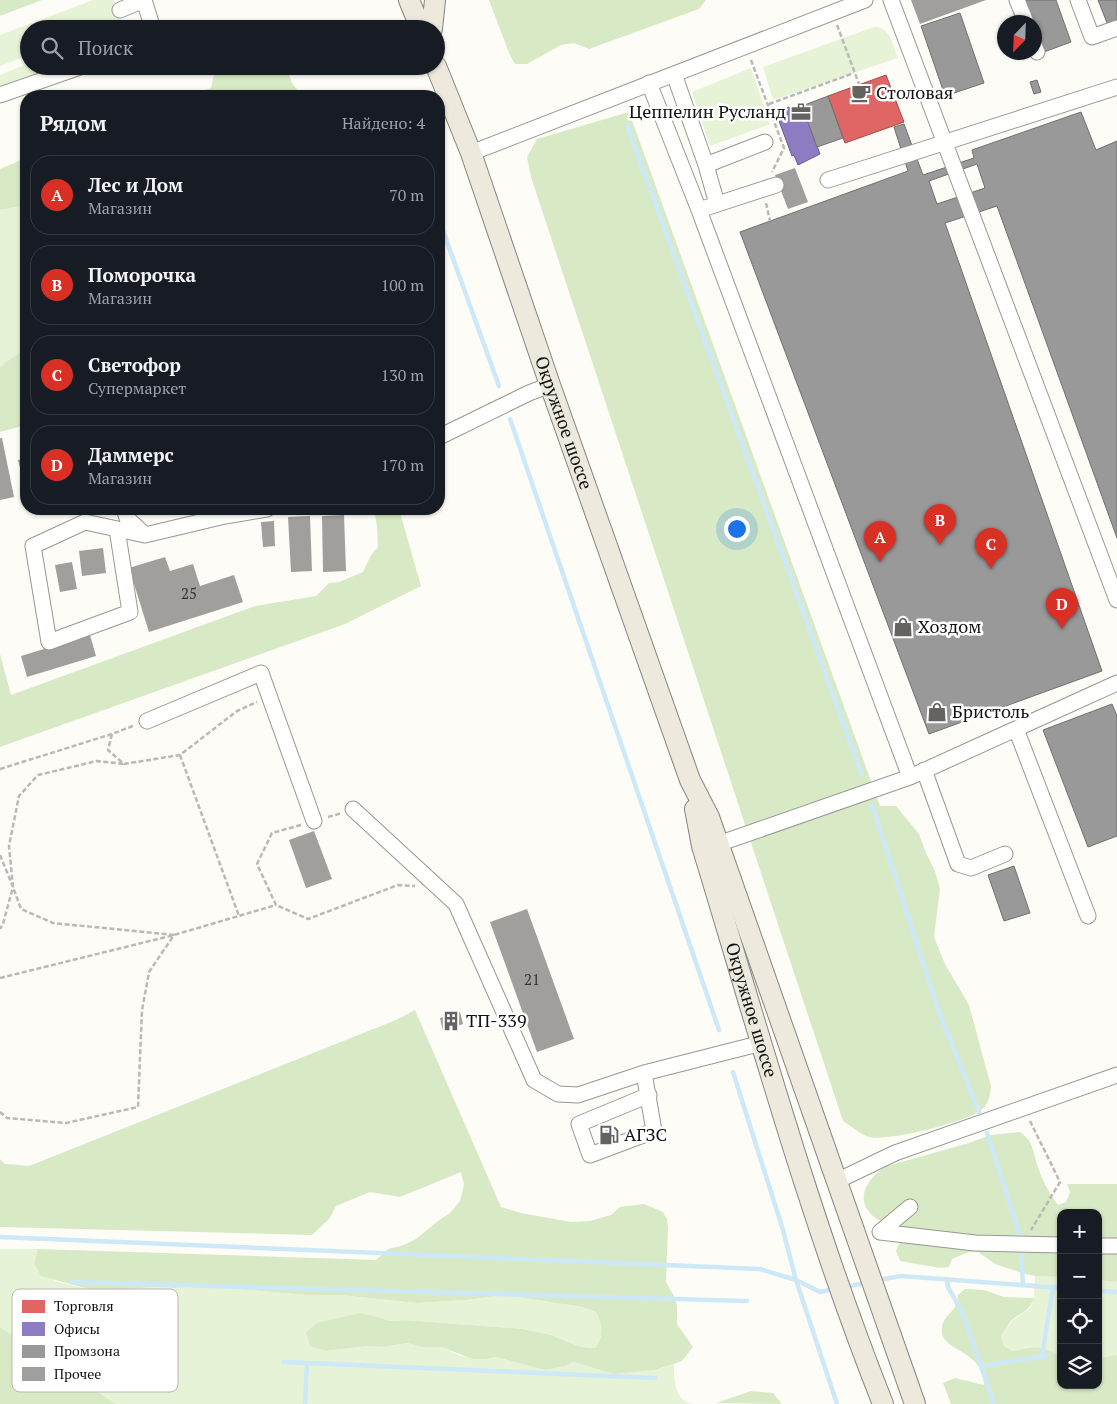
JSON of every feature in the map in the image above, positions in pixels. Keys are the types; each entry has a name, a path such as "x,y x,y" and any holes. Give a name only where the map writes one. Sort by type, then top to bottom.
{"main road":[{"path":"409,0 417,20"},
{"path":"433,20 435,0"},
{"name":"Окружное шоссе","path":"440,75 471,153 550,386 690,780 709,817 915,1404"},
{"name":"Окружное шоссе","path":"690,780 702,846 822,1237 859,1344 883,1404"}],"lane":[{"path":"120,10 144,0 150,20"},
{"path":"471,153 865,0"},
{"path":"891,0 1117,600"},
{"path":"1017,0 1023,15"},
{"path":"1078,0 1092,37 1117,28"},
{"path":"674,74 706,165 717,204"},
{"path":"0,95 57,75"},
{"path":"649,84 699,210 910,777"},
{"path":"828,180 1117,86"},
{"path":"706,165 765,142"},
{"path":"699,210 769,187"},
{"path":"445,434 550,386"},
{"path":"126,515 146,535"},
{"path":"117,528 130,612 49,642 33,546 85,522 117,528 146,535 231,515"},
{"path":"147,721 261,673 314,821"},
{"path":"718,844 910,777 1117,683"},
{"path":"1016,729 1088,916"},
{"path":"924,770 958,864 971,868 1005,854"},
{"path":"353,809 456,904 534,1080 558,1094 578,1095 644,1073 762,1043"},
{"path":"644,1073 649,1095 654,1131 590,1155 579,1124 649,1095"},
{"path":"837,1181 895,1152 1117,1075"},
{"path":"910,1207 880,1232 974,1243 1057,1245"},
{"path":"1102,1246 1117,1246"}],"path":[{"path":"833,13 859,84"},
{"path":"745,46 784,148 769,187 770,221"},
{"path":"768,104 854,73"},
{"path":"0,929 13,887 9,846 19,796 38,775 97,761 124,764 180,755 237,711 270,697"},
{"path":"0,769 147,721"},
{"path":"112,734 108,750 124,764"},
{"path":"180,755 239,916"},
{"path":"276,905 257,864 272,833 353,809"},
{"path":"0,855 21,909 53,923 174,935"},
{"path":"0,978 174,935 276,905 308,919 398,885 436,886"},
{"path":"0,1112 7,1118 66,1123 138,1107 142,1010 149,972 174,935"},
{"path":"1021,1109 1030,1120 1060,1182 1022,1245"}],"green space":[{"path":"0,0 42,0 0,16"},
{"path":"93,0 114,0 121,20 40,20"},
{"path":"489,0 706,0 699,9 589,49 574,43 561,45 527,64 515,64"},
{"path":"20,27 20,58 0,66 0,35"},
{"path":"874,27 887,33 898,58 773,100 763,67"},
{"path":"20,67 20,75 35,75 0,88 0,75"},
{"path":"751,68 770,124 710,146 692,92"},
{"path":"214,75 289,75 297,90 206,90 211,88"},
{"path":"629,112 880,806 896,806 919,834 935,871 940,889 934,937 945,964 969,1005 991,1086 990,1096 984,1108 960,1120 909,1134 878,1138 866,1136 843,1121 531,177 527,157 537,139"},
{"path":"20,161 20,206 0,210 0,169"},
{"path":"20,206 20,353 0,367 0,210"},
{"path":"20,353 20,427 0,432 0,367"},
{"path":"375,515 401,515 421,586 345,624 0,747 0,654 11,695 255,606 316,596 329,583 339,582 363,572 371,555 378,547"},
{"path":"415,1010 501,1207 521,1213 571,1222 590,1221 611,1215 620,1207 644,1204 663,1212 667,1219 668,1228 666,1282 675,1298 677,1324 693,1347 682,1361 655,1370 614,1374 573,1362 565,1366 545,1370 496,1357 473,1359 441,1347 421,1347 408,1343 326,1351 310,1346 306,1332 317,1323 360,1313 390,1321 405,1320 523,1329 551,1335 581,1347 595,1348 602,1330 596,1312 582,1307 511,1296 417,1303 340,1295 307,1295 238,1289 225,1286 192,1285 175,1288 89,1289 41,1276 34,1263 38,1249 376,1260 388,1249 404,1245 416,1239 450,1213 460,1201 464,1185 461,1172 400,1197 370,1192 336,1206 330,1218 312,1235 0,1227 0,1159 5,1164 29,1166 396,1020"},
{"path":"1020,1132 1025,1136 1031,1144 1043,1179 1058,1205 1066,1202 1070,1192 1067,1184 1117,1184 1117,1282 1102,1280 1102,1209 1057,1209 1057,1277 1025,1274 995,1264 978,1252 969,1252 952,1259 949,1267 940,1268 900,1261 896,1251 900,1241 901,1230 879,1220 867,1209 864,1195 869,1182 880,1170 887,1166 969,1143 990,1135"},
{"path":"0,1249 38,1249 34,1263 55,1281 88,1289 12,1289 12,1335 0,1327"},
{"path":"1035,1276 1057,1277 1057,1353 1037,1347 1013,1351 1004,1346 1001,1337 1006,1328 1013,1320 1030,1308 1034,1298"},
{"path":"1102,1280 1117,1282 1117,1355 1102,1357"},
{"path":"192,1285 225,1286 238,1289 307,1295 340,1295 417,1303 511,1296 582,1307 596,1312 600,1322 601,1335 595,1348 581,1347 551,1335 523,1329 405,1320 390,1321 374,1316 326,1351 408,1343 421,1347 441,1347 461,1356 486,1359 496,1357 534,1367 556,1368 573,1362 614,1374 655,1370 674,1364 678,1394 686,1402 692,1404 116,1404 98,1392 178,1392 178,1289 126,1289 175,1288"},
{"path":"965,1289 984,1290 1004,1297 1034,1298 1028,1309 1010,1322 1006,1328 1001,1337 1004,1346 1013,1351 1037,1347 1057,1353 1057,1389 1102,1389 1102,1357 1117,1355 1117,1404 951,1404 943,1383 955,1378 984,1385 982,1373 977,1365 971,1358 950,1344 942,1333 944,1321 955,1307 958,1295"},
{"path":"0,1327 12,1335 12,1392 98,1392 116,1404 0,1404"},
{"path":"751,1391 773,1393 782,1404 716,1403"}],"building: Торговля":[{"path":"886,75 904,122 845,143 828,96"},
{"name":"АГЗС","path":"611,1129 614,1139 607,1141 603,1132"}],"building: Офисы":[{"path":"802,106 820,154 798,165 794,155 792,156 779,121 784,119 780,110 789,107 790,110"}],"building: Промзона":[{"path":"1025,0 1056,0 1071,42 1044,52 1042,47 1042,15 1030,15"},
{"path":"1098,0 1117,0 1117,24 1109,28"},
{"path":"960,13 984,83 945,96 921,26"},
{"path":"1037,80 1041,92 1034,94 1030,82"},
{"path":"828,96 843,138 817,147 802,106"},
{"path":"1081,112 1096,150 1117,141 1117,538 997,206 945,223 1102,671 929,734 740,232 908,171 894,127 904,124 923,175 974,158 972,150","holes":["977,164 985,188 937,204 929,181"]},
{"path":"1112,704 1117,716 1117,836 1088,847 1043,730"},
{"path":"1014,866 1030,913 1004,921 988,875"}],"building: Прочее":[{"path":"911,0 986,0 920,24"},
{"path":"795,168 808,202 788,209 775,175"},
{"path":"0,438 2,438 14,497 0,500"},
{"path":"344,515 346,571 323,572 322,516"},
{"path":"310,516 312,571 291,572 288,517"},
{"path":"274,521 275,546 263,547 261,522"},
{"path":"103,548 106,573 82,576 79,551"},
{"path":"165,557 170,571 193,564 200,586 234,575 243,602 149,632 129,568"},
{"path":"72,562 77,589 60,592 55,565"},
{"path":"90,635 96,656 27,677 21,656"},
{"path":"314,831 332,879 306,888 289,840"},
{"path":"527,909 574,1039 537,1052 490,922"},
{"name":"ТП-339","path":"460,1012 463,1024 443,1031 440,1018"}],"waterway":[{"path":"627,125 862,775"},
{"path":"445,236 499,386"},
{"path":"510,419 719,1030"},
{"path":"872,805 939,1012 979,1112"},
{"path":"733,1072 783,1230 796,1280 837,1404"},
{"path":"987,1133 1021,1239"},
{"path":"0,1237 760,1269 796,1280 820,1292 834,1289"},
{"path":"1021,1249 1023,1285"},
{"path":"878,1280 901,1276 1057,1288"},
{"path":"947,1279 948,1287 963,1314 994,1404"},
{"path":"71,1282 747,1301"},
{"path":"846,1287 868,1282"},
{"path":"1042,1356 1053,1287"},
{"path":"1102,1291 1117,1292"},
{"path":"981,1366 1046,1356"},
{"path":"284,1362 655,1378"},
{"path":"305,1404 307,1363"}],"place":[{"name":"Столовая","path":"861,93"},
{"name":"Цеппелин Русланд","path":"801,112"},
{"name":"Поморочка","path":"940,545"},
{"name":"Лес и Дом","path":"880,562"},
{"name":"Светофор","path":"991,569"},
{"name":"Хоздом","path":"903,627"},
{"name":"Даммерс","path":"1062,629"},
{"name":"Бристоль","path":"937,712"},
{"name":"ТП-339","path":"451,1021"},
{"name":"АГЗС","path":"609,1135"}]}
